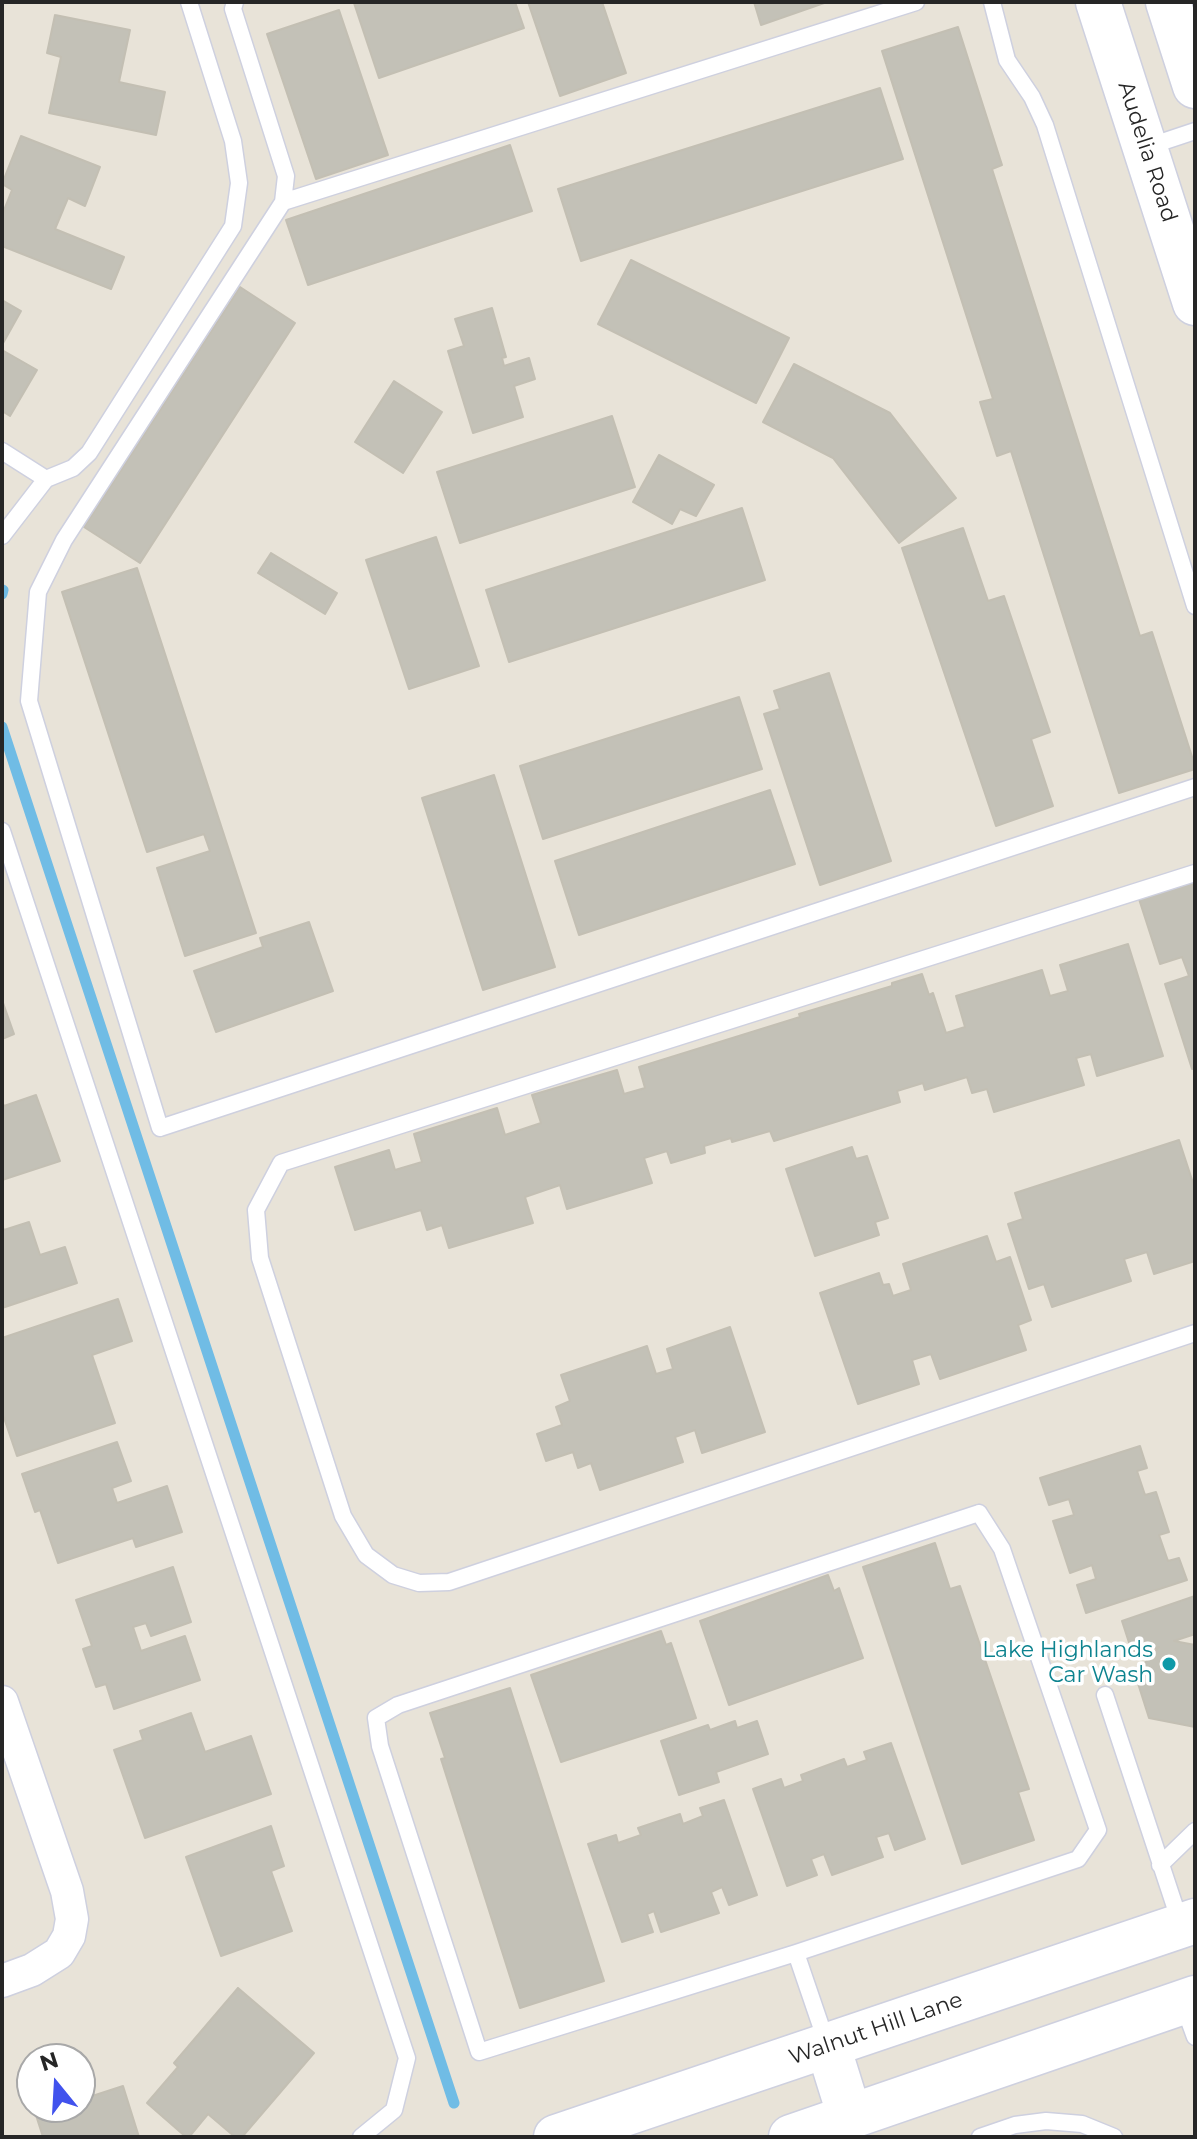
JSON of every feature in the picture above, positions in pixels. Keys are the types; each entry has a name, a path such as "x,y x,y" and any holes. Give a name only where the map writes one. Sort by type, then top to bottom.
{"main road":[{"name":"Audelia Road","path":"1098,2 1195,303"},
{"path":"1168,2 1195,86"},
{"name":"Walnut Hill Lane","path":"556,2137 1188,1923"},
{"path":"791,2137 1191,2012"},
{"path":"828,2046 850,2117"}],"street":[{"path":"2,1702 67,1891 72,1919 69,1936 59,1953 32,1970 2,1981"}],"lane":[{"path":"2,536 46,479 73,468 89,453 233,226 239,183 233,141 189,2"},
{"path":"235,2 233,9 286,176 283,202 64,540 38,592 29,701 160,1128 1195,787"},
{"path":"283,202 916,2"},
{"path":"992,2 1007,60 1032,97 1045,125 1195,606"},
{"path":"1145,147 1195,131"},
{"path":"2,451 46,479"},
{"path":"2,831 407,2058 394,2110 361,2137"},
{"path":"1195,873 281,1163 256,1210 260,1258 343,1516 366,1555 393,1575 419,1583 449,1582 1195,1333"},
{"path":"979,1513 1002,1549 1098,1830 1078,1859 796,1953 479,2052 380,1746 376,1718 398,1705 979,1513"},
{"path":"1105,1695 1160,1865 1188,1923"},
{"path":"1160,1865 1195,1831"},
{"path":"796,1953 828,2046"},
{"path":"980,2137 1015,2125 1046,2121 1082,2124 1114,2137"}],"building":[{"path":"515,2 524,28 379,78 354,3"},
{"path":"528,2 602,2 626,73 560,96"},
{"path":"754,2 827,2 761,25"},
{"path":"339,10 388,155 316,179 267,34"},
{"path":"55,15 130,30 119,82 165,92 156,135 49,113 61,57 47,53"},
{"path":"958,27 1002,165 992,169 1140,636 1152,632 1195,766 1195,769 1119,793 1011,451 997,456 980,402 993,399 882,51"},
{"path":"880,88 903,159 581,261 558,189"},
{"path":"21,136 100,167 85,206 68,198 55,229 124,257 111,289 2,246 2,215 12,190 2,184"},
{"path":"510,145 532,211 308,285 286,220"},
{"path":"631,260 789,338 756,403 598,324"},
{"path":"240,287 295,323 140,563 84,527"},
{"path":"2,300 21,311 2,345"},
{"path":"492,308 506,357 502,358 504,366 529,358 535,379 514,386 523,417 473,433 448,351 464,346 455,319"},
{"path":"2,350 37,370 10,416 2,411"},
{"path":"794,364 890,413 956,498 899,543 833,458 763,422"},
{"path":"394,381 442,412 403,473 355,442"},
{"path":"612,416 635,487 460,543 437,472"},
{"path":"659,455 714,485 696,516 680,509 672,524 633,502"},
{"path":"742,508 765,580 509,662 486,590"},
{"path":"963,528 988,601 1004,596 1050,732 1031,739 1053,806 996,826 902,548"},
{"path":"436,537 479,666 409,689 366,560"},
{"path":"271,553 337,593 325,614 258,573"},
{"path":"137,568 256,933 185,956 157,868 210,851 204,834 147,852 62,592"},
{"path":"829,673 891,861 820,885 764,714 780,709 774,691"},
{"path":"739,697 762,769 543,839 520,766"},
{"path":"494,775 555,967 483,990 422,798"},
{"path":"770,790 795,864 579,935 555,861"},
{"path":"1195,881 1195,1068 1192,1069 1165,984 1189,976 1182,957 1160,964 1139,899"},
{"path":"309,922 333,991 216,1032 194,971 263,947 260,938"},
{"path":"1128,944 1163,1056 1097,1076 1091,1054 1076,1058 1084,1085 994,1112 987,1089 972,1093 967,1077 925,1090 923,1083 897,1091 900,1102 774,1141 770,1131 732,1142 731,1138 704,1146 705,1153 671,1163 667,1151 644,1158 652,1183 567,1209 560,1185 525,1197 533,1223 449,1248 442,1225 427,1230 421,1210 355,1230 335,1167 389,1150 395,1170 422,1162 414,1134 497,1108 505,1135 541,1123 532,1095 617,1070 624,1094 645,1088 639,1067 800,1017 799,1014 922,974 929,995 933,993 946,1033 965,1027 956,996 1042,970 1050,996 1068,991 1060,965"},
{"path":"2,1000 14,1034 2,1039"},
{"path":"36,1095 60,1161 2,1180 2,1101 4,1106"},
{"path":"1179,1140 1195,1189 1195,1261 1154,1274 1147,1252 1124,1259 1131,1281 1052,1307 1044,1284 1029,1289 1008,1224 1023,1219 1015,1193"},
{"path":"852,1147 856,1159 867,1156 888,1218 875,1222 879,1235 815,1256 786,1169"},
{"path":"29,1222 40,1255 65,1247 77,1283 2,1308 2,1225 4,1230"},
{"path":"987,1236 996,1262 1010,1257 1031,1320 1018,1325 1026,1350 940,1379 931,1354 912,1360 919,1384 858,1404 820,1293 879,1273 883,1285 889,1284 893,1296 911,1290 903,1264"},
{"path":"118,1299 132,1341 92,1355 115,1423 17,1456 2,1412 2,1338"},
{"path":"730,1327 765,1432 702,1453 695,1430 675,1437 683,1462 600,1490 591,1463 578,1468 573,1452 546,1461 537,1434 562,1425 556,1407 570,1401 561,1375 647,1346 656,1374 673,1369 667,1349"},
{"path":"117,1442 131,1481 112,1488 117,1503 167,1486 182,1532 136,1547 133,1538 58,1563 40,1510 35,1512 22,1474"},
{"path":"1140,1446 1147,1468 1137,1471 1145,1495 1156,1492 1169,1532 1159,1535 1168,1561 1179,1558 1187,1580 1086,1613 1077,1585 1096,1579 1092,1565 1070,1573 1053,1521 1074,1515 1069,1499 1049,1505 1040,1478"},
{"path":"935,1543 950,1589 960,1586 1029,1789 1018,1792 1034,1840 962,1864 863,1567"},
{"path":"173,1567 191,1622 151,1636 146,1623 133,1627 141,1651 185,1636 200,1680 114,1709 106,1684 96,1687 83,1649 92,1646 76,1600"},
{"path":"828,1575 834,1591 839,1588 863,1658 729,1705 700,1621"},
{"name":"Lake Highlands Car Wash","path":"1195,1596 1195,1634 1174,1641 1195,1645 1195,1727 1149,1718 1135,1674 1159,1647 1133,1655 1122,1621"},
{"path":"661,1631 666,1645 671,1643 696,1718 561,1762 531,1675"},
{"path":"510,1688 604,1981 520,2008 441,1759 445,1758 430,1713"},
{"path":"191,1713 205,1752 251,1736 271,1794 145,1838 114,1750 143,1740 140,1731"},
{"path":"735,1721 737,1728 757,1721 768,1754 716,1772 719,1782 679,1795 661,1741 708,1725 710,1730"},
{"path":"891,1743 925,1839 895,1850 889,1833 876,1837 883,1857 832,1875 824,1854 811,1859 817,1875 787,1886 753,1789 781,1779 784,1788 803,1781 801,1775 844,1759 847,1767 867,1760 864,1752"},
{"path":"724,1800 757,1895 729,1905 722,1887 711,1892 719,1913 661,1932 654,1911 647,1914 653,1932 622,1942 588,1844 616,1835 618,1843 641,1835 638,1828 680,1814 683,1824 703,1816 700,1808"},
{"path":"271,1826 284,1866 271,1871 292,1931 221,1956 186,1857"},
{"path":"238,1988 314,2053 242,2137 235,2137 208,2114 186,2137 147,2103 178,2067 174,2063"},
{"path":"123,2086 139,2137 43,2137 38,2123 96,2123 96,2095"}],"waterway":[{"path":"2,594 3,590"},
{"path":"2,727 454,2103"}],"place":[{"name":"Lake Highlands Car Wash","path":"1169,1664"}]}
